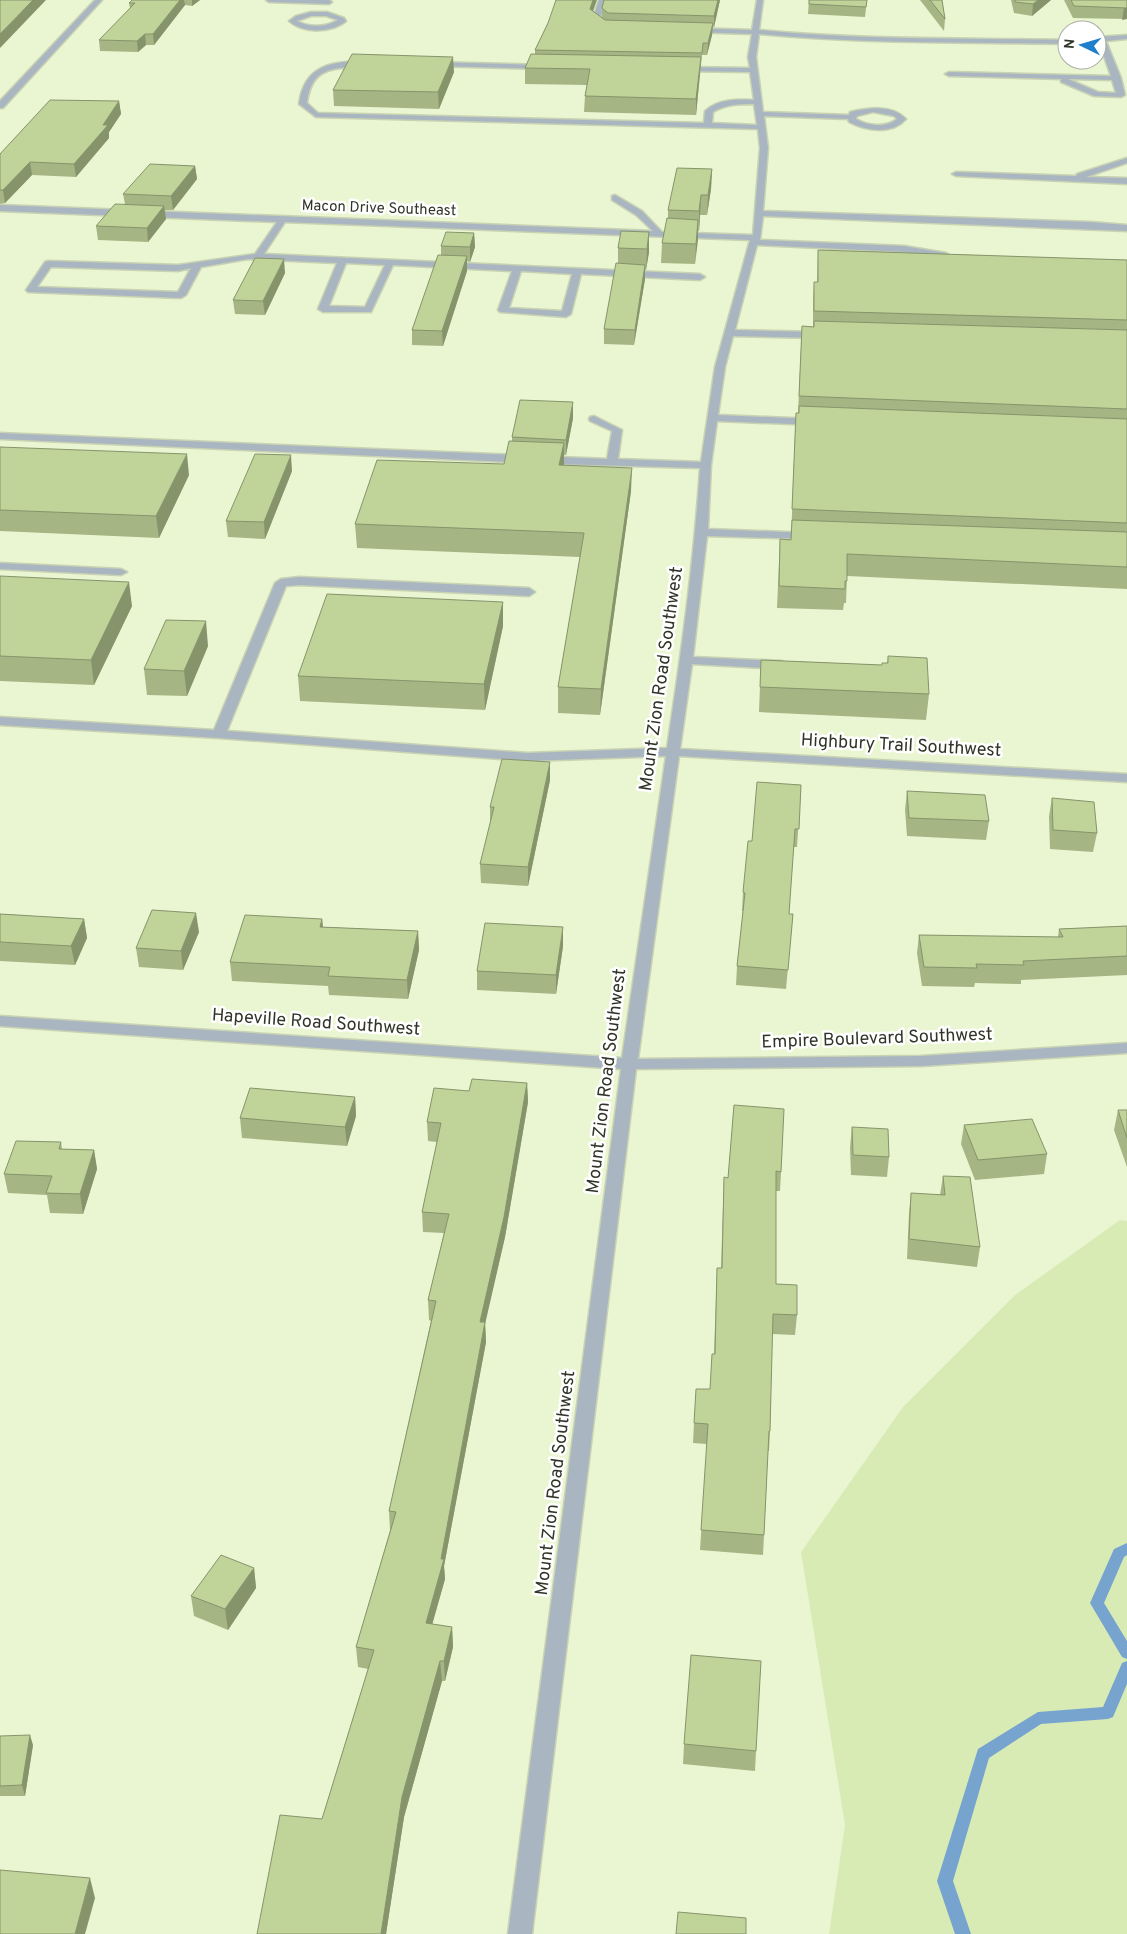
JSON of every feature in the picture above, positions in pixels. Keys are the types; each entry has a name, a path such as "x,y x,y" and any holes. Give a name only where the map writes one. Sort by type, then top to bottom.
{"street":[{"path":"0,106 99,0"},
{"path":"269,0 330,1"},
{"path":"602,0 596,21 605,28 615,28"},
{"name":"Mount Zion Road Southwest","path":"520,1934 629,1064 686,660 702,532 706,465 720,367 755,247 764,148 752,57 760,0"},
{"path":"319,13 334,15 342,18 342,21 334,25 320,27 298,25 292,21 304,15 319,13 330,1"},
{"path":"680,30 756,32 828,40 885,38 1057,42"},
{"path":"1107,38 1127,37"},
{"path":"1056,77 1097,94 1121,95 1117,78 1107,55"},
{"path":"375,63 346,63 323,68 306,85 302,104 316,115 761,127"},
{"path":"424,64 552,67"},
{"path":"670,69 754,70"},
{"path":"948,74 1117,78"},
{"path":"708,126 709,111 717,105 758,102"},
{"path":"759,114 851,117 858,112 873,110 896,114 902,119 897,124 876,126 860,124 851,117"},
{"path":"1072,179 1127,160"},
{"path":"956,174 1127,181"},
{"path":"615,198 640,212 652,224 658,234"},
{"name":"Macon Drive Southeast","path":"0,208 658,234 755,247 904,249 938,256"},
{"path":"759,213 809,215 823,210 862,217 893,226 908,218"},
{"path":"809,215 825,224 895,212 908,218 1127,228"},
{"path":"257,257 283,219"},
{"path":"908,260 956,256"},
{"path":"198,264 181,295 31,290 48,264 178,268 198,264 223,259 257,257 700,277"},
{"path":"342,261 322,309 368,310 390,263"},
{"path":"517,269 503,310 566,314 577,271"},
{"path":"729,333 835,336"},
{"path":"714,418 824,422"},
{"path":"594,419 617,430 612,462"},
{"path":"0,436 543,461 706,465"},
{"path":"702,532 819,537"},
{"path":"0,566 121,572"},
{"path":"219,734 281,583 299,581 529,592"},
{"path":"686,660 794,666"},
{"name":"Highbury Trail Southwest","path":"0,721 219,734 528,757 672,752 1127,778"},
{"name":"Hapeville Road Southwest","path":"0,1021 629,1064"},
{"name":"Empire Boulevard Southwest","path":"629,1064 921,1060 1127,1048"}],"green space":[{"path":"1120,1220 1127,1221 1127,1934 829,1934 845,1825 801,1552 903,1407 1015,1295"}],"building":[{"path":"0,0 33,0 0,34"},
{"path":"132,0 180,0 153,34 145,34 137,41 99,40 135,3 129,3"},
{"path":"556,0 593,0 590,9 605,20 713,23 708,43 703,43 702,53 535,50 548,23"},
{"path":"604,0 718,0 714,16 608,13 602,8"},
{"path":"809,0 867,0 866,7 809,4"},
{"path":"930,0 942,0 945,19"},
{"path":"1015,0 1038,0 1033,4 1015,2"},
{"path":"1071,0 1127,0 1127,8 1074,6"},
{"path":"352,54 453,57 438,92 333,90"},
{"path":"531,54 701,57 696,99 585,96 590,69 525,68"},
{"path":"50,100 119,101 103,125 108,125 74,164 30,162 3,190 0,190 0,154"},
{"path":"150,164 195,166 171,196 123,194"},
{"path":"677,168 712,169 708,195 701,195 699,211 668,210"},
{"path":"115,204 164,206 147,228 96,226"},
{"path":"667,218 698,220 696,244 662,243"},
{"path":"621,231 649,232 647,249 618,248"},
{"path":"446,232 474,233 470,247 441,246"},
{"path":"818,250 1127,260 1127,320 814,311 814,282 818,282"},
{"path":"438,255 467,256 442,331 412,330"},
{"path":"255,258 284,259 263,301 233,300"},
{"path":"616,263 645,265 635,330 604,329"},
{"path":"814,321 1127,330 1127,409 799,396 802,326 814,327"},
{"path":"520,400 573,402 566,440 512,437"},
{"path":"799,406 1127,419 1127,523 792,509 796,413 799,413"},
{"path":"509,441 564,443 559,465 632,468 601,689 558,687 584,533 355,524 377,460 504,464"},
{"path":"0,447 187,454 156,516 0,510"},
{"path":"255,454 291,455 264,522 226,521"},
{"path":"792,520 1127,532 1127,567 847,554 847,581 845,581 845,589 779,586 780,539 791,540"},
{"path":"0,576 129,582 91,660 0,656"},
{"path":"327,594 503,602 484,684 298,676"},
{"path":"166,620 206,621 184,671 144,669"},
{"path":"888,656 927,658 929,694 760,687 761,660 882,665 882,663 888,663"},
{"path":"502,759 550,762 528,867 480,864 494,807 490,807"},
{"path":"757,782 801,785 799,829 795,829 789,914 793,914 788,970 737,966 745,893 743,892 748,841 752,841"},
{"path":"907,791 985,795 989,821 909,818"},
{"path":"1052,798 1094,802 1097,833 1053,830"},
{"path":"152,910 196,913 181,951 136,948"},
{"path":"0,914 84,919 71,946 0,942"},
{"path":"245,915 322,919 320,927 418,931 407,980 328,976 330,967 230,962"},
{"path":"485,923 563,927 556,975 477,971"},
{"path":"1127,926 1127,956 1023,961 1024,965 976,964 977,968 924,967 919,935 1063,937 1059,929"},
{"path":"472,1079 527,1083 504,1217 480,1322 485,1322 441,1559 444,1559 426,1623 452,1627 444,1661 440,1661 402,1797 381,1934 257,1934 280,1815 322,1819 374,1650 356,1647 396,1512 389,1511 436,1301 428,1300 449,1214 422,1212 441,1123 427,1122 434,1088 469,1091"},
{"path":"250,1088 355,1097 345,1127 240,1118"},
{"path":"734,1105 784,1109 781,1172 776,1171 776,1284 797,1285 797,1315 773,1314 770,1431 764,1535 701,1530 708,1424 694,1423 696,1389 710,1389 712,1354 715,1354 717,1268 722,1268 724,1177 728,1178"},
{"path":"1118,1110 1127,1110 1127,1138"},
{"path":"1032,1119 1047,1154 978,1160 964,1125"},
{"path":"852,1127 888,1129 889,1157 853,1155"},
{"path":"16,1141 61,1142 59,1149 94,1150 80,1194 46,1193 52,1176 4,1174"},
{"path":"943,1176 970,1177 980,1247 909,1239 911,1193 945,1195"},
{"path":"221,1555 254,1568 225,1609 191,1596"},
{"path":"691,1655 761,1661 756,1751 684,1744"},
{"path":"30,1735 22,1785 0,1786 0,1736"},
{"path":"0,1870 90,1878 75,1934 0,1934"},
{"path":"678,1912 746,1918 746,1934 676,1934"}],"waterway":[{"path":"1127,1548 1119,1553 1097,1603 1127,1653"},
{"path":"963,1934 945,1881 983,1754 1038,1718 1108,1713 1127,1667"}]}
